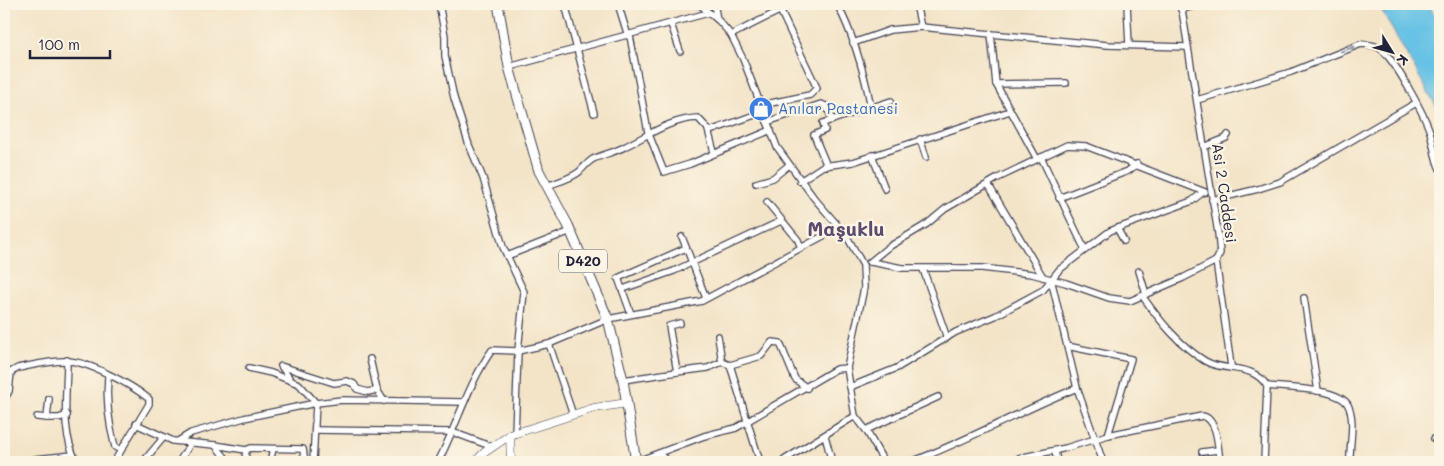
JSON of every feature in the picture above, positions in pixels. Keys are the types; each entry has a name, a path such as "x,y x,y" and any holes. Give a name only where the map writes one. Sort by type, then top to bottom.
{"main road":[{"name":"D420","path":"498,4 509,67 539,171 570,232 608,319 623,380 636,462"},
{"path":"476,462 485,452 513,434 614,403 627,403"},
{"path":"510,462 513,434"}],"street":[{"path":"439,4 444,31 445,56 454,98 483,178 507,256 524,292 513,434"},
{"path":"565,4 594,113"},
{"path":"618,4 629,36 648,132 664,172 690,164 714,152 770,130"},
{"path":"699,4 719,21"},
{"path":"714,4 715,18 730,35 777,147 800,180 838,228 846,235 863,264 864,288 847,368 856,416 884,462"},
{"path":"730,35 793,4"},
{"path":"837,4 866,77 871,107"},
{"path":"916,4 921,27"},
{"path":"1127,4 1129,46"},
{"path":"1181,7 1199,4"},
{"name":"Asi 2 Caddesi","path":"871,262 902,268 982,268 1043,277 1115,299 1130,301 1145,296 1216,261 1220,253 1181,7"},
{"path":"708,130 762,108 810,95 817,88 780,10"},
{"path":"509,67 578,50 708,13"},
{"path":"671,24 680,51"},
{"path":"853,42 890,30 921,27 1129,46 1187,47"},
{"path":"991,34 996,84 1039,158 1085,250"},
{"path":"1197,100 1242,88 1362,44 1373,45 1382,50 1390,59 1425,119 1431,134 1432,150 1440,169"},
{"path":"996,84 1066,83"},
{"path":"827,166 814,135 825,130 823,123 891,101"},
{"path":"1212,200 1258,190 1280,182 1416,103"},
{"path":"767,122 821,104 826,106 833,120"},
{"path":"800,180 823,166 853,162 1010,111"},
{"path":"547,186 568,178 586,164 626,147 648,132 689,118 698,118 708,130 714,152"},
{"path":"1204,147 1226,138 1228,135"},
{"path":"920,139 926,157"},
{"path":"863,264 871,262 887,248 927,224 945,209 988,184 1073,143 1137,164 1204,192"},
{"path":"872,155 885,189"},
{"path":"1060,198 1128,171 1137,164"},
{"path":"756,183 773,178 789,165"},
{"path":"988,184 1043,277"},
{"path":"850,387 897,368 947,338 1043,290 1064,266 1124,222 1192,201 1204,192 1210,191"},
{"path":"767,202 798,240 801,248"},
{"path":"623,290 693,262 781,221"},
{"path":"438,462 464,402 483,363 492,350 518,351 549,344 608,319 672,308 706,298 838,228"},
{"path":"1117,228 1124,242"},
{"path":"507,256 570,232"},
{"path":"682,236 706,298"},
{"path":"631,314 618,278 686,248"},
{"path":"1216,261 1231,366"},
{"path":"923,269 947,338"},
{"path":"1138,271 1145,296 1166,328 1204,360 1223,367 1231,366 1252,372 1263,379 1268,386 1264,462"},
{"path":"1051,279 1077,388 1103,462"},
{"path":"1304,298 1318,391"},
{"path":"678,372 669,326 680,323"},
{"path":"718,336 722,362"},
{"path":"623,380 708,368 722,362 730,365 761,356 772,342 776,341 783,346 795,379 807,388"},
{"path":"549,344 572,415"},
{"path":"1067,346 1131,359 1108,435"},
{"path":"370,359 377,390 384,401"},
{"path":"67,360 67,414 73,455 77,462"},
{"path":"4,400 8,391 11,372 18,368 67,360 78,362 108,375 148,399 149,404 114,462"},
{"path":"730,365 746,423 760,462"},
{"path":"291,381 281,366 334,383 347,381 354,384 357,389 368,392 377,390"},
{"path":"249,368 271,373 299,384 316,403 313,462"},
{"path":"636,462 746,423 836,369 847,368"},
{"path":"108,375 107,387 111,433 115,447 121,450"},
{"path":"1268,386 1318,391 1337,396 1348,405 1351,420 1350,462"},
{"path":"911,462 958,445 1007,419 1077,388"},
{"path":"866,430 938,397"},
{"path":"47,418 49,399"},
{"path":"178,441 191,433 244,418 316,403 342,400 464,402"},
{"path":"37,417 59,418 67,414"},
{"path":"781,462 856,416"},
{"path":"1014,462 1019,458 1055,451 1108,435 1202,416 1208,417 1213,423 1220,462"},
{"path":"136,424 164,437 190,444 215,445 246,450 303,448 305,462"},
{"path":"316,430 452,432 493,447"},
{"path":"825,436 832,462"},
{"path":"143,462 164,437"},
{"path":"179,462 190,444"},
{"path":"215,445 229,462"},
{"path":"270,462 273,449"},
{"path":"245,462 246,450"},
{"path":"1202,452 1218,450"},
{"path":"1055,451 1057,462"},
{"path":"658,454 670,462"},
{"path":"36,462 35,459 73,455"}],"water":[{"path":"1378,4 1428,4 1440,25 1440,113"}],"place":[{"name":"Anılar Pastanesi","path":"761,109"}],"district":[{"name":"Maşuklu","path":"846,229"}]}
